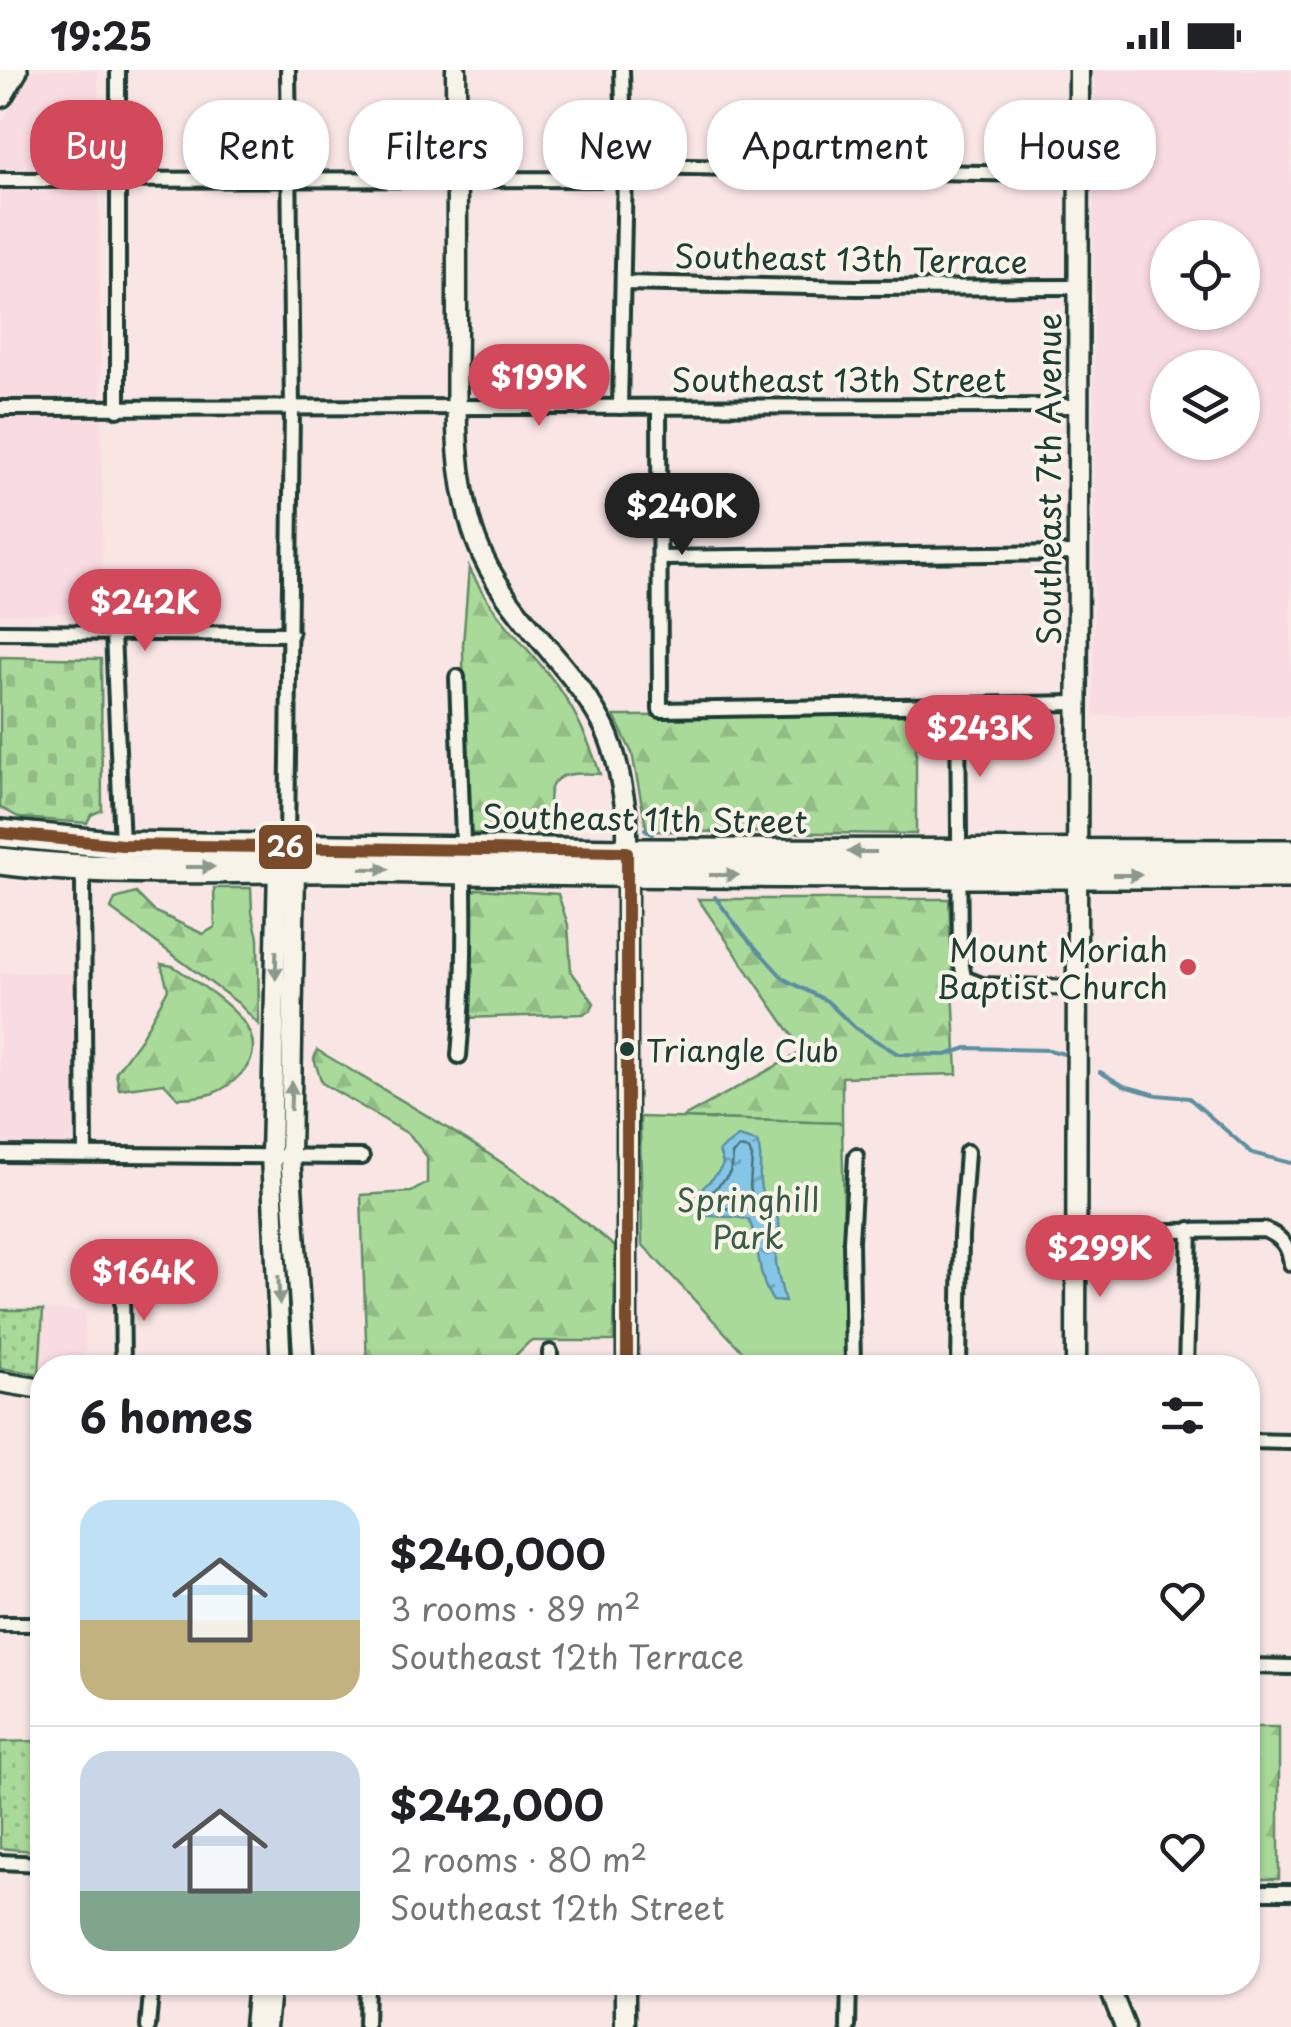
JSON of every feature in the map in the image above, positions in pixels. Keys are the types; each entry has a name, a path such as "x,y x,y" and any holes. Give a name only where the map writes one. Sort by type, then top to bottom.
{"highway":[{"path":"0,94 14,70"},
{"name":"Southeast 11th Street","path":"0,833 122,856 287,860 1078,864 1291,853"},
{"name":"Southeast 11th Street","path":"0,861 80,868 122,856"},
{"name":"Southeast 11th Street","path":"1078,864 1291,875"},
{"path":"0,873 40,866"}],"street":[{"path":"118,70 118,100"},
{"path":"288,70 288,100"},
{"path":"456,70 456,100"},
{"path":"622,70 623,100"},
{"name":"Southeast 7th Avenue","path":"1079,70 1079,100"},
{"path":"687,166 984,172"},
{"path":"0,180 30,180"},
{"path":"118,190 118,410"},
{"path":"288,190 292,409 287,860 290,1156 303,1355"},
{"path":"457,190 457,408 464,496 478,545 516,612 575,682 602,723 617,765 627,816 628,1355"},
{"path":"620,408 625,190"},
{"name":"Southeast 7th Avenue","path":"1076,1355 1079,190"},
{"name":"Southeast 13th Terrace","path":"623,283 1078,287"},
{"name":"Southeast 13th Street","path":"0,408 1078,406"},
{"path":"659,407 660,710 1078,704"},
{"path":"660,558 1078,553"},
{"path":"0,632 291,634"},
{"path":"114,633 122,856"},
{"path":"457,677 462,860 460,1056"},
{"path":"958,707 960,956 966,979 982,985 1078,988"},
{"path":"280,1355 270,1155 287,860"},
{"path":"80,868 85,1154"},
{"path":"959,1355 967,1152"},
{"path":"0,1154 362,1157"},
{"path":"853,1355 851,1240 856,1156"},
{"path":"1186,1355 1190,1229"},
{"path":"1077,1232 1264,1230 1277,1234 1290,1251 1291,1264"},
{"path":"122,1282 123,1355"},
{"path":"0,1382 30,1387"},
{"path":"1260,1442 1291,1442"},
{"path":"0,1624 30,1624"},
{"path":"1260,1666 1291,1667"},
{"path":"0,1862 30,1863"},
{"path":"1260,1892 1291,1892"},
{"path":"148,2027 151,1995"},
{"path":"254,2027 257,1995"},
{"path":"266,2027 270,1995"},
{"path":"366,2027 367,1995"},
{"path":"625,1995 625,2027"},
{"path":"848,1995 848,2027"},
{"path":"1111,1995 1125,2027"}],"shaded area":[{"path":"32,70 98,70 98,100 30,100 30,190 99,190 103,613 0,614 0,126"},
{"path":"1094,70 1291,70 1291,715 1094,715 1094,190 1156,190 1156,100 1094,100"},
{"path":"0,973 77,974 77,1134 70,1145 9,1145 0,1141"},
{"path":"43,1310 85,1311 86,1355 40,1355"}],"green space":[{"path":"469,567 500,617 566,698 600,774 568,775 553,784 549,803 553,834 469,833 465,827 463,645"},
{"path":"0,657 101,659 102,810 91,815 87,823 20,818 0,807"},
{"path":"916,715 916,834 647,831 632,753 614,716"},
{"path":"214,888 251,888 258,938 259,1025 238,1003 111,909 115,899 136,893 154,911 203,934 215,927"},
{"path":"477,889 558,894 568,925 571,971 594,1003 591,1010 583,1014 465,1018 467,896"},
{"path":"698,899 949,899 957,1074 842,1077 842,1123 682,1118 803,1051"},
{"path":"161,964 173,966 220,999 235,1012 253,1042 251,1058 241,1074 219,1091 178,1098 164,1083 119,1089 116,1072 141,1038 168,989"},
{"path":"317,1050 508,1166 615,1247 614,1341 530,1341 516,1355 367,1355 361,1195 411,1192 427,1183 427,1157 410,1135 322,1083 314,1059"},
{"name":"Springhill Park","path":"640,1117 842,1123 847,1355 746,1355 642,1244"},
{"path":"0,1310 43,1310 40,1355 30,1355 30,1373 0,1368"},
{"path":"1260,1727 1279,1727 1279,1879 1260,1879"},
{"path":"30,1741 30,1851 0,1848 0,1742"}],"water":[{"path":"738,1137 757,1142 759,1148 761,1189 779,1223 776,1263 785,1302 773,1301 767,1291 749,1220 695,1213 701,1190 723,1164 719,1151"}],"waterway":[{"path":"645,829 652,834"},
{"path":"715,897 784,979 827,1001 855,1028 898,1054 946,1055 967,1048 1049,1050 1064,1054"},
{"path":"1100,1072 1124,1086 1189,1098 1252,1153 1291,1163"}],"transit line":[{"name":"26","path":"0,833 122,845 627,852 627,1355"}],"place":[{"name":"Mount Moriah Baptist Church","path":"1188,967"},
{"name":"Triangle Club","path":"627,1049"}]}
